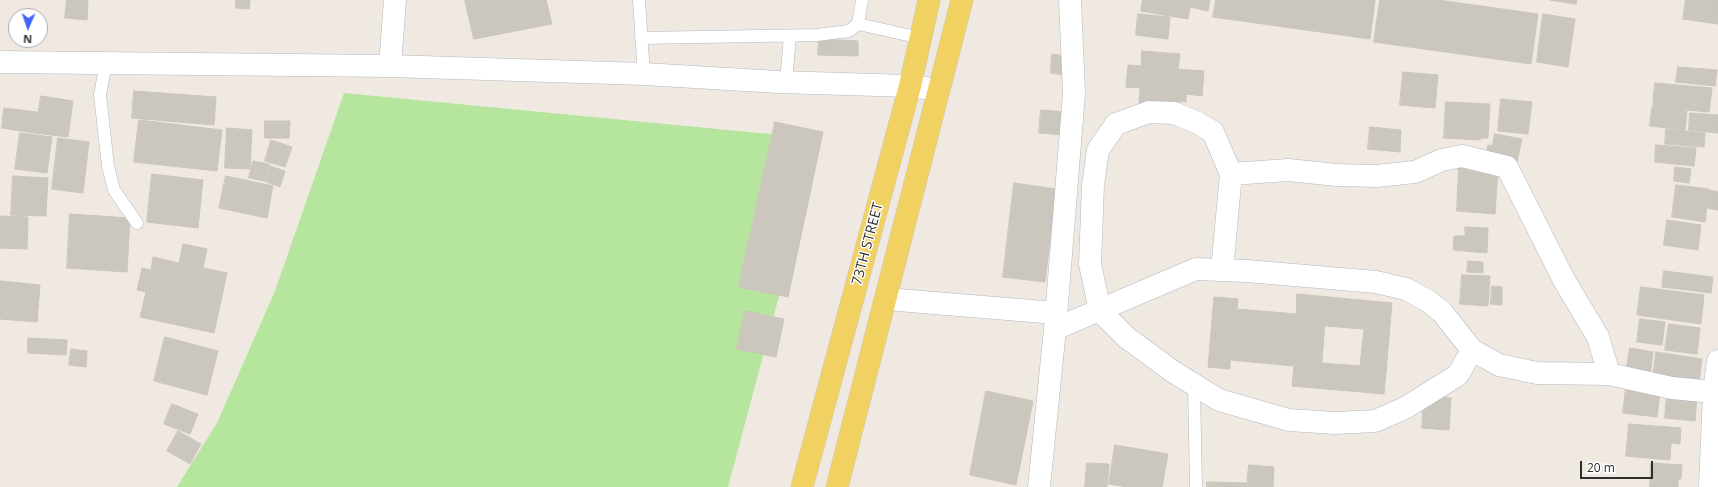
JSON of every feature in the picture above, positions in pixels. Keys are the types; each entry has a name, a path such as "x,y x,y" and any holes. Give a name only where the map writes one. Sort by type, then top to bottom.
{"main road":[{"name":"73TH STREET","path":"802,487 910,86 930,0"},
{"path":"838,487 962,0"}],"street":[{"path":"390,66 395,0"},
{"path":"1039,487 1056,321 1074,94 1070,0"},
{"path":"0,62 390,66 644,74 786,82 910,86 939,90"},
{"path":"1222,270 1231,174 1214,132 1198,123 1174,113 1149,112 1116,124 1098,150 1093,185 1090,264 1100,311 1126,337 1172,372 1219,400 1289,420 1335,423 1375,421 1404,408 1458,375 1472,350"},
{"path":"1231,174 1288,170 1337,175 1376,176 1415,172 1442,160 1462,156 1507,167 1564,280 1598,337 1609,374"},
{"path":"886,299 1056,321 1100,311 1196,269 1247,271 1376,282 1406,289 1428,301 1442,312 1472,350 1499,365 1537,373 1609,374 1672,388 1714,392"},
{"path":"1710,487 1714,392 1718,361"}],"lane":[{"path":"639,0 644,74"},
{"path":"642,38 790,36 817,35 849,31 858,24 862,0"},
{"path":"858,24 921,38"},
{"path":"786,82 790,36"},
{"path":"106,63 100,95 108,166 114,190 137,223"},
{"path":"1194,385 1196,487"}],"green space":[{"path":"344,93 821,139 728,487 177,487 217,423 275,291"}],"building":[{"path":"67,0 88,0 87,20 65,18"},
{"path":"236,0 250,0 249,9 236,8"},
{"path":"465,0 546,0 552,24 474,39"},
{"path":"1143,0 1210,0 1208,11 1190,7 1188,19 1141,11"},
{"path":"1216,0 1375,0 1370,39 1213,17"},
{"path":"1380,0 1438,0 1538,14 1531,64 1374,42"},
{"path":"1550,0 1577,0 1576,4"},
{"path":"1686,0 1718,0 1718,24 1683,19"},
{"path":"1138,14 1170,17 1168,39 1136,35"},
{"path":"1543,14 1575,19 1568,67 1537,62"},
{"path":"819,39 858,41 858,56 818,55"},
{"path":"1142,51 1180,54 1178,69 1204,71 1202,96 1186,94 1186,102 1179,101 1178,109 1139,106 1140,88 1126,87 1128,65 1141,66"},
{"path":"1052,54 1065,56 1064,75 1051,73"},
{"path":"1678,67 1717,70 1715,86 1676,82"},
{"path":"1403,72 1438,75 1435,108 1400,105"},
{"path":"1655,83 1712,88 1709,112 1653,107"},
{"path":"134,91 216,97 214,125 132,118"},
{"path":"41,96 73,101 68,137 35,133"},
{"path":"1501,99 1532,102 1528,134 1498,131"},
{"path":"1446,102 1490,104 1488,138 1481,138 1480,140 1444,138"},
{"path":"4,108 37,112 34,133 2,128"},
{"path":"1652,108 1687,111 1685,130 1650,126"},
{"path":"1041,110 1067,112 1065,135 1039,133"},
{"path":"1690,113 1718,115 1718,133 1689,130"},
{"path":"139,120 222,130 217,171 134,162"},
{"path":"265,121 290,121 289,138 265,138"},
{"path":"775,122 823,132 788,297 739,287"},
{"path":"1370,127 1401,130 1400,152 1368,149"},
{"path":"227,128 252,130 250,169 225,168"},
{"path":"1666,129 1705,133 1704,147 1665,144"},
{"path":"20,133 52,137 47,173 15,169"},
{"path":"1495,134 1522,139 1517,162 1486,155 1488,145 1492,146"},
{"path":"58,138 89,142 83,193 52,189"},
{"path":"271,140 292,147 285,167 265,161"},
{"path":"1656,145 1696,148 1694,166 1655,162"},
{"path":"253,161 269,164 265,181 249,178"},
{"path":"270,166 285,171 280,187 266,182"},
{"path":"1459,166 1498,168 1495,214 1457,211"},
{"path":"1675,167 1691,169 1689,183 1674,181"},
{"path":"152,174 203,180 198,228 147,222"},
{"path":"13,176 48,178 46,216 11,215"},
{"path":"226,176 273,186 267,218 219,208"},
{"path":"1014,183 1056,189 1045,282 1003,277"},
{"path":"1676,185 1709,189 1705,222 1672,217"},
{"path":"1710,190 1718,192 1718,210 1707,208"},
{"path":"70,214 130,218 127,272 67,268"},
{"path":"0,216 28,217 27,249 0,248"},
{"path":"1667,220 1701,225 1698,250 1664,245"},
{"path":"1465,227 1488,228 1487,253 1453,250 1454,236 1465,236"},
{"path":"183,244 207,249 203,268 227,273 214,333 140,317 146,292 137,290 142,268 151,270 153,257 179,263"},
{"path":"1468,261 1483,262 1483,273 1467,272"},
{"path":"1664,271 1713,277 1711,293 1662,287"},
{"path":"1462,275 1490,276 1488,306 1460,304"},
{"path":"0,281 40,285 37,322 0,319"},
{"path":"1492,286 1502,287 1502,305 1491,304"},
{"path":"1641,287 1704,295 1701,324 1637,315"},
{"path":"1297,294 1392,303 1384,394 1292,386 1294,366 1230,360 1230,369 1208,367 1214,297 1238,299 1237,309 1296,314","holes":["1325,326 1364,329 1360,366 1322,363"]},
{"path":"745,311 784,319 776,357 737,349"},
{"path":"1640,319 1665,322 1662,345 1637,342"},
{"path":"1669,324 1700,328 1697,354 1665,350"},
{"path":"165,337 218,351 207,395 154,381"},
{"path":"28,338 67,340 66,355 28,353"},
{"path":"1630,348 1653,352 1650,376 1626,372"},
{"path":"71,349 87,351 86,367 69,365"},
{"path":"1656,352 1702,359 1699,384 1653,378"},
{"path":"1626,388 1660,391 1657,417 1623,413"},
{"path":"986,391 1033,401 1016,485 970,475"},
{"path":"1667,395 1697,397 1695,421 1665,418"},
{"path":"1424,396 1451,398 1449,430 1422,428"},
{"path":"172,404 198,414 190,434 164,424"},
{"path":"1629,424 1681,428 1680,444 1671,443 1670,460 1626,456"},
{"path":"178,431 201,444 190,464 167,451"},
{"path":"1115,445 1168,454 1162,487 1127,487 1109,484"},
{"path":"1087,463 1109,464 1107,487 1085,487"},
{"path":"1651,463 1682,465 1681,479 1678,479 1678,487 1650,487"},
{"path":"1249,465 1274,467 1273,487 1247,487"},
{"path":"1207,482 1246,483 1246,487 1207,487"}]}
